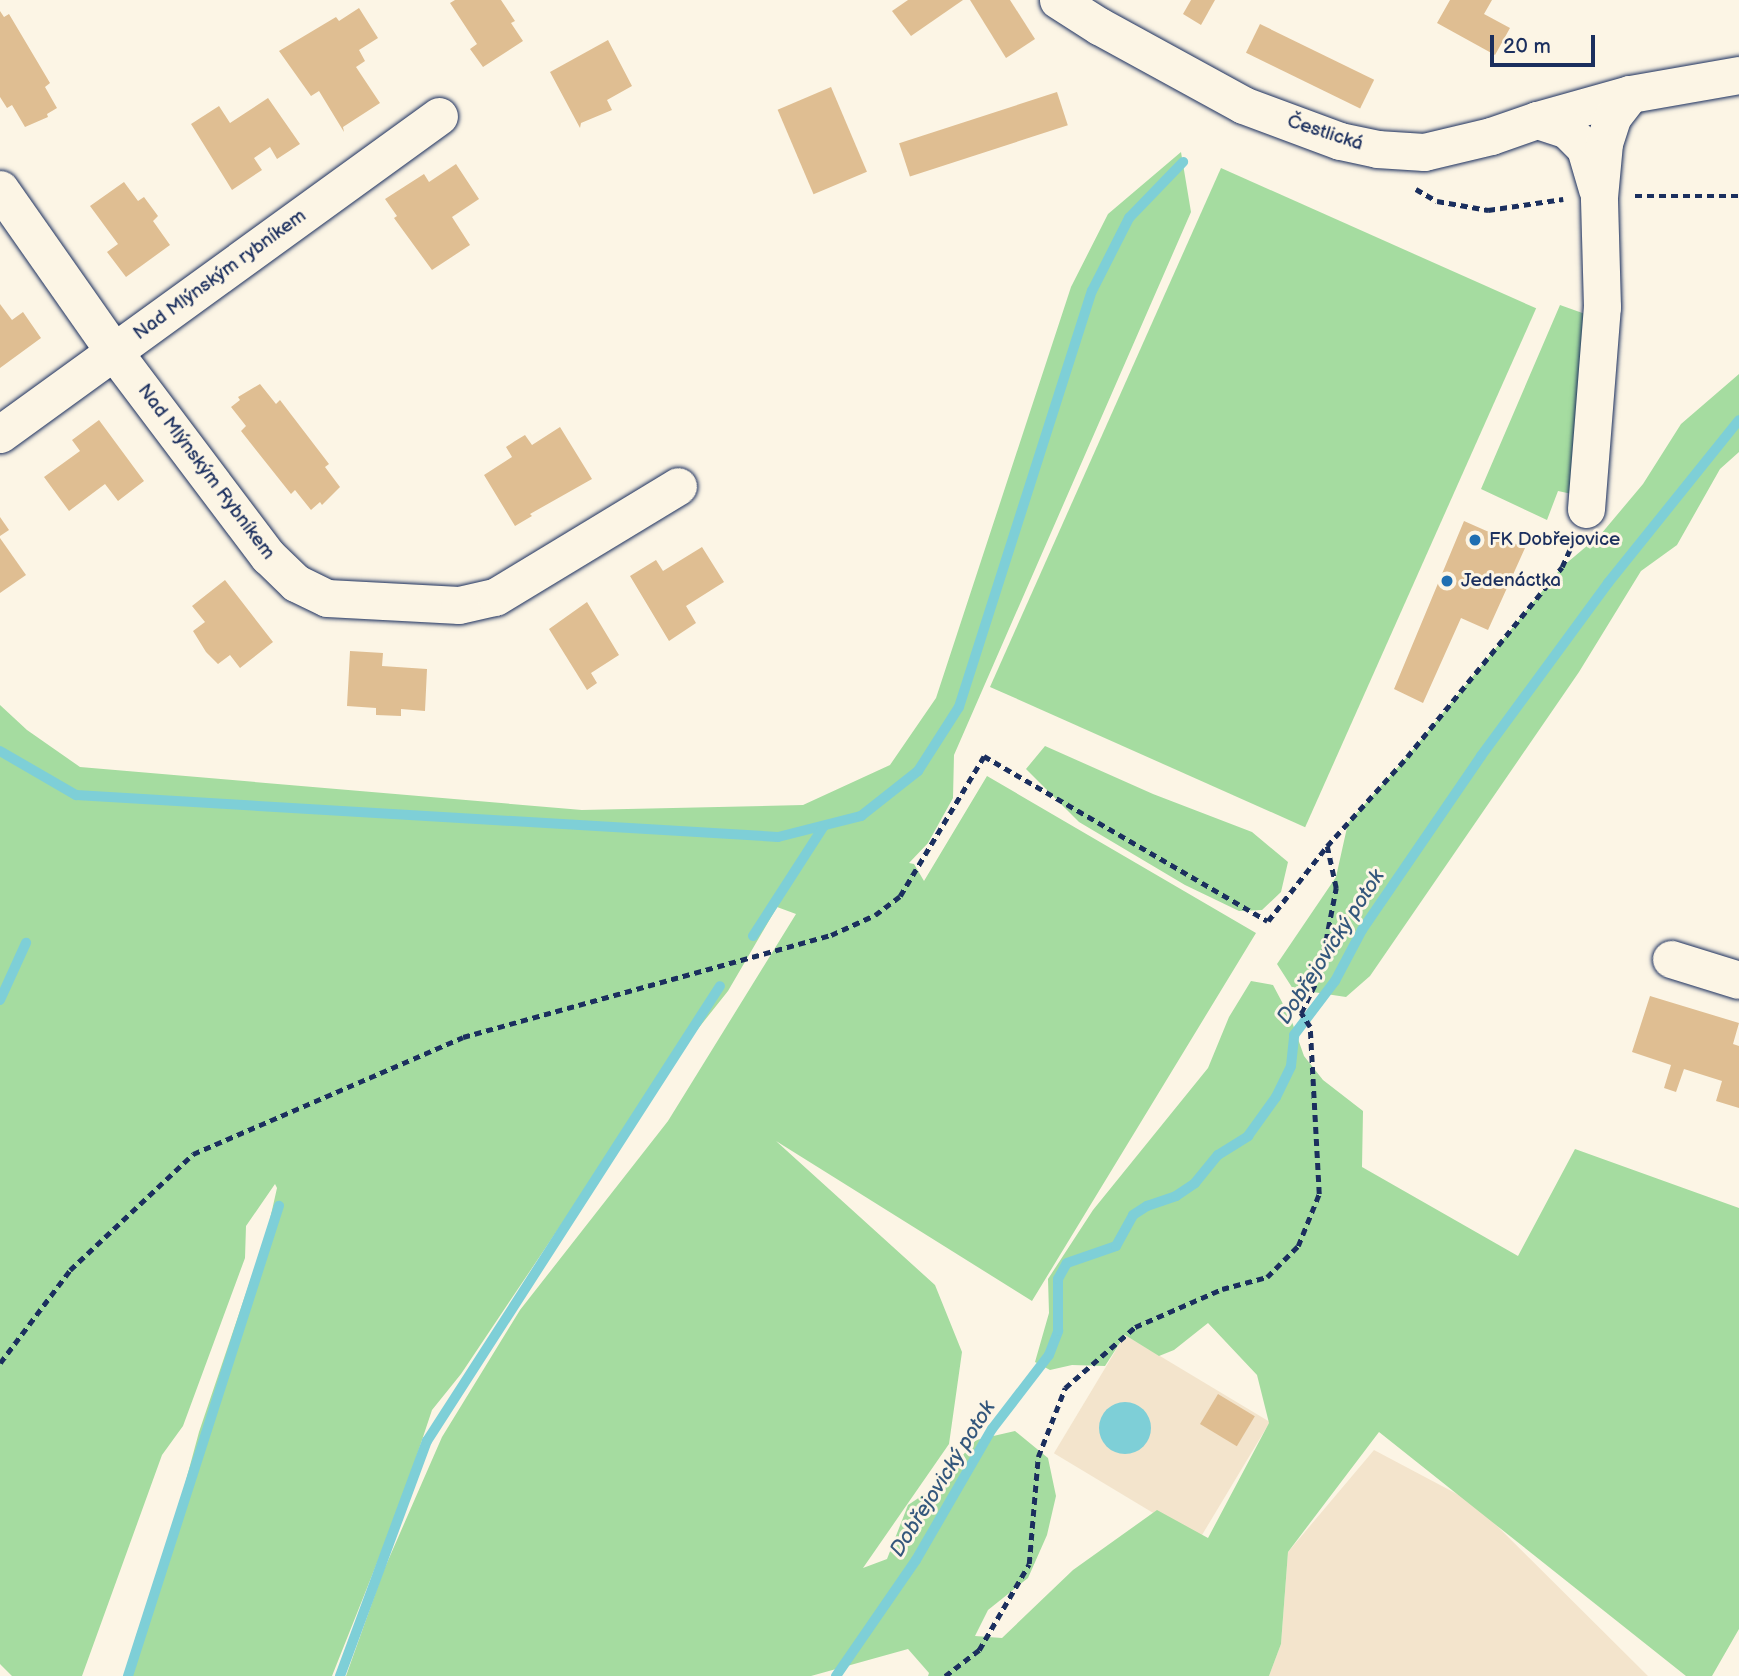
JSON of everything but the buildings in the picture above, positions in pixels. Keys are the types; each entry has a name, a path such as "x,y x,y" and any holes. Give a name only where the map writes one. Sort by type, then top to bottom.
{"street":[{"name":"Čestlická","path":"1058,0 1099,26 1243,105 1340,141 1377,149 1424,152 1491,136 1630,94 1739,75"},
{"path":"1581,522 1602,307 1599,197 1604,143 1613,116 1630,94"},
{"name":"Nad Mlýnským rybníkem","path":"0,435 439,116"},
{"path":"1537,120 1567,130 1585,148 1599,197"},
{"name":"Nad Mlýnským Rybníkem","path":"0,189 114,352 268,556 296,583 327,598 459,605 495,597 678,486"},
{"path":"1671,959 1739,980"}],"path":[{"path":"1599,197 1739,196"},
{"path":"0,1363 70,1270 193,1154 463,1037 831,935 875,915 900,896 984,756 1268,921 1327,846 1407,757 1562,567 1581,522"},
{"path":"945,1676 979,1650 1029,1564 1038,1457 1065,1388 1135,1327 1222,1289 1267,1278 1298,1246 1319,1194 1310,1027 1301,1013 1319,976 1336,888 1327,846"}],"shaded area":[{"path":"1125,1335 1270,1422 1199,1540 1054,1453"},
{"path":"1374,1450 1474,1503 1648,1676 1269,1676 1281,1644 1288,1552"}],"green space":[{"path":"1181,152 1191,212 954,755 953,798 928,843 909,863 914,864 924,881 987,776 1256,933 1032,1301 776,1141 935,1285 962,1352 949,1444 863,1568 887,1559 908,1505 935,1487 976,1440 1015,1431 1048,1458 1056,1496 1047,1535 1028,1578 988,1610 975,1636 1002,1638 1073,1570 1157,1510 1208,1538 1269,1423 1257,1375 1208,1323 1174,1350 1159,1356 1125,1335 1105,1366 1072,1365 1050,1370 1035,1362 1049,1313 1048,1279 1093,1210 1208,1068 1229,1017 1251,981 1273,985 1291,1019 1304,1056 1323,1080 1363,1111 1362,1167 1518,1256 1575,1149 1739,1208 1739,1629 1712,1676 1686,1676 1379,1432 1288,1552 1281,1644 1269,1676 928,1676 929,1673 908,1649 811,1676 346,1676 383,1572 442,1437 520,1310 668,1121 796,914 777,907 728,991 662,1074 461,1374 432,1410 402,1500 332,1676 128,1676 136,1636 167,1551 199,1432 268,1228 277,1188 275,1184 246,1226 245,1258 183,1426 162,1455 82,1676 12,1676 0,1664 0,705 27,730 80,767 582,810 803,805 890,765 936,698 1071,287 1108,214"},
{"path":"1221,168 1536,308 1305,827 990,687"},
{"path":"1560,305 1588,315 1572,494 1558,491 1547,520 1481,489"},
{"path":"1739,374 1739,452 1720,469 1677,545 1641,571 1579,672 1370,976 1346,997 1293,989 1277,964 1336,877 1348,823 1407,757 1562,567 1601,534 1643,484 1681,424"},
{"path":"1045,746 1153,794 1252,832 1288,862 1281,892 1262,910 1239,911 1185,885 1079,822 1026,769"}],"water":[{"path":"1125,1402 1135,1404 1143,1410 1149,1418 1149,1438 1143,1446 1135,1452 1125,1454 1115,1452 1107,1446 1101,1438 1099,1428 1101,1418 1107,1410 1115,1404"}],"waterway":[{"path":"0,751 76,795 778,837 861,816 918,771 959,707 1092,291 1129,218 1183,162"},
{"name":"Dobřejovický potok","path":"836,1676 916,1560 992,1429 1049,1355 1058,1331 1058,1279 1067,1263 1116,1246 1133,1215 1147,1206 1176,1196 1195,1183 1218,1155 1248,1136 1276,1097 1291,1066 1294,1035 1335,981 1362,930 1481,756 1608,583 1739,420"},
{"path":"753,936 824,826"},
{"path":"0,1000 26,943"},
{"path":"340,1676 427,1441 720,986"},
{"path":"128,1676 279,1206"}],"place":[{"name":"FK Dobřejovice","path":"1475,540"},
{"name":"Jedenáctka","path":"1447,581"}]}
